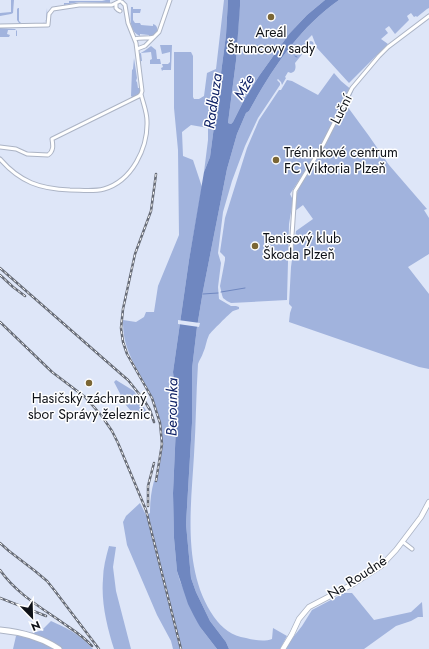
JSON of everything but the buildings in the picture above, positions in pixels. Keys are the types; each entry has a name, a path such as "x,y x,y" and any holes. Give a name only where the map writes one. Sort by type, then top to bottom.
{"main road":[{"path":"0,630 27,634 48,642 59,649"}],"street":[{"path":"137,49 145,46 159,32 170,0"},
{"path":"0,26 48,25 49,14 53,9 79,5 112,5 119,1"},
{"path":"119,1 125,6 127,19"},
{"path":"116,8 119,1"},
{"path":"0,159 9,170 34,185 47,188 96,190 105,189 115,184 130,170 138,159 146,138 146,116 141,94 142,91 137,49 135,39 130,30 125,13 112,5"},
{"path":"121,11 125,6"},
{"name":"Luční","path":"291,250 295,191 323,145 352,88 388,47 429,16"},
{"path":"135,39 156,36"},
{"path":"0,147 16,149 27,154 48,155 53,148 52,139 141,94"},
{"name":"Na Roudné","path":"283,649 299,619 309,607 353,584 381,566 403,542 421,517 429,502"},
{"path":"403,542 412,549"}],"shaded area":[{"path":"11,0 14,0 13,13 0,16 0,13 11,12"},
{"path":"110,0 110,3 79,2 64,5 64,3 69,3 69,1"},
{"path":"224,0 228,0 226,35 210,157 204,172 208,128 191,125 182,132 183,156 193,160 202,187 189,260 173,372 176,426 173,493 174,538 177,571 200,627 217,649 173,649 171,641 157,615 127,545 123,522 126,516 140,503 146,515 150,513 150,501 154,481 157,480 159,470 162,440 158,411 129,353 123,320 136,322 144,317 146,312 154,312 158,286 179,235 178,150 174,108 174,52 191,52 193,56 193,97 194,99 199,99 204,96 207,73 216,69"},
{"path":"228,0 240,0 236,61 228,123 231,124 259,76 289,34 307,15 325,0 339,0 311,23 299,36 277,65 249,111 246,113 237,134 227,169 203,291 192,369 192,423 186,524 191,578 210,621 226,642 229,649 217,649 200,627 194,616 188,604 177,571 174,538 173,493 176,426 173,372 189,260 204,172 210,157 226,35"},
{"path":"240,0 325,0 307,15 289,34 259,76 231,124 228,123 236,61"},
{"path":"339,0 429,0 429,8 417,17 414,17 411,13 407,16 409,20 395,34 389,26 385,29 388,33 381,39 388,44 349,83 317,48 312,35 304,43 311,41 314,45 311,44 306,49 302,48 304,52 295,63 294,72 288,72 282,85 278,79 277,80 280,85 258,118 245,146 232,181 223,212 218,253 221,263 218,287 219,299 231,306 239,307 239,309 231,312 209,335 198,364 195,444 191,496 191,538 193,559 197,580 204,599 220,625 236,635 256,640 272,639 273,628 287,636 280,649 229,649 226,642 210,621 191,578 186,524 192,423 192,369 203,291 227,169 237,134 246,113 249,111 277,65 299,36 311,23"},
{"path":"131,7 133,7 133,9 141,9 140,13 133,13 133,20 135,23 153,26 153,24 157,29 156,33 149,37 149,35 140,34 140,36 136,34 131,24"},
{"path":"18,8 19,21 21,23 44,23 41,24 19,23 17,20"},
{"path":"0,28 16,30 8,30 7,34 10,35 9,37 0,37"},
{"path":"160,45 172,45 171,70 162,71 162,64 168,64 170,62 170,52 162,54"},
{"path":"151,46 156,50 157,59 160,59 161,64 150,64 150,60 152,59 151,52 141,53 142,61 140,63 139,54"},
{"path":"134,58 137,78 136,81 138,88 140,88 140,92 133,98 131,96"},
{"path":"334,73 353,91 347,106 389,165 427,209 424,210 429,218 429,254 408,267 429,294 429,369 419,367 289,322 292,307 289,304 291,267 296,231 313,219 303,205 295,211 297,193 300,185 309,173 305,171 290,194 293,200 289,224 287,300 231,303 223,298 222,295 220,286 225,257 220,252 225,218 247,148 259,120 287,80 292,81 318,95"},
{"path":"116,380 134,391 147,412 136,417 126,405 114,382"},
{"path":"109,546 116,547 113,567 116,591 131,649 114,649 107,623 104,605 103,575"},
{"path":"344,593 352,593 374,620 411,612 422,602 423,617 418,617 396,626 364,649 285,649 312,610"},
{"path":"51,621 74,632 93,649 13,649 16,636 44,630 43,629"}],"pier":[{"path":"178,320 200,323 199,327 178,324"}],"waterway":[{"path":"221,292 245,288"},
{"path":"203,294 218,293"}],"railway":[{"path":"156,174 151,211 135,254 123,309 121,328 127,354 152,398 160,423 162,444 156,481"},
{"path":"0,268 128,380 144,400"},
{"path":"0,275 25,296"},
{"path":"0,322 52,372 85,397 101,415 112,431 146,510 181,649"},
{"path":"141,395 150,410 154,422"},
{"path":"148,506 148,486 154,463"},
{"path":"0,543 47,581 99,649"},
{"path":"0,570 21,593 78,633 92,646"},
{"path":"0,598 46,616"}],"place":[{"name":"Areál Štruncovy sady","path":"271,17"},
{"name":"Tréninkové centrum FC Viktoria Plzeň","path":"276,160"},
{"name":"Tenisový klub Škoda Plzeň","path":"255,246"},
{"name":"Hasičský záchranný sbor Správy železnic","path":"89,383"}],"water label":[{"name":"Mže","path":"244,87"},
{"name":"Radbuza","path":"213,101"},
{"name":"Berounka","path":"172,407"}]}
